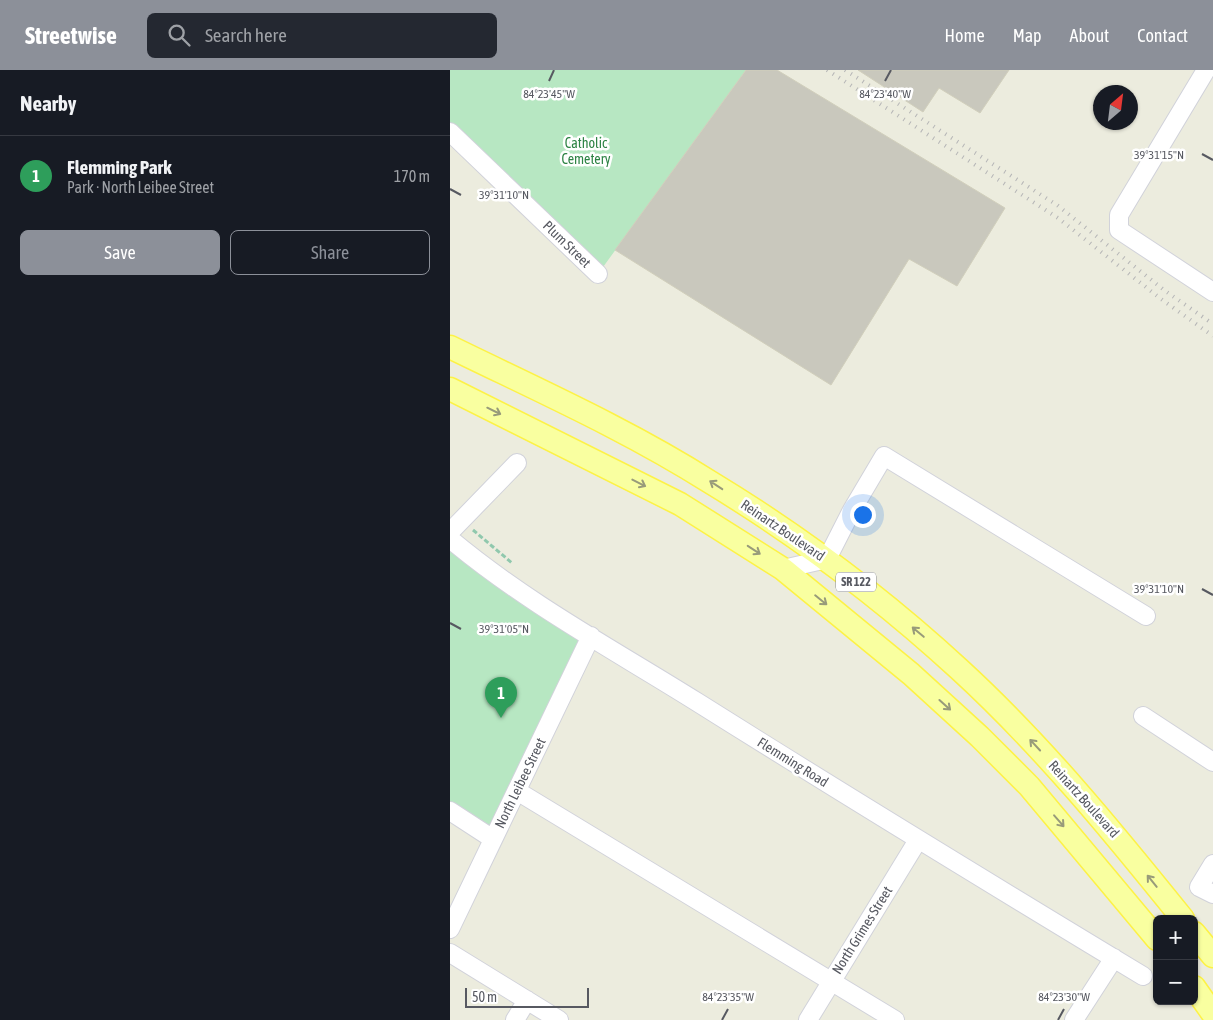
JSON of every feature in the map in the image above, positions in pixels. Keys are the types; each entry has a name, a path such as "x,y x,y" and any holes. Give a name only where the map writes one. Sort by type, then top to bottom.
{"main road":[{"name":"Reinartz Boulevard","path":"450,348 610,426 658,452 709,481 827,559 923,637 994,703 1108,825 1180,915"},
{"path":"450,389 680,504 783,570 911,674 980,736 1028,786 1153,934"},
{"path":"1198,938 1212,954"},
{"path":"1198,993 1213,1014"}],"street":[{"path":"1206,70 1120,214 1119,230 1213,292"},
{"name":"Plum Street","path":"450,132 598,274"},
{"path":"783,570 827,559 852,510 884,456 1146,616"},
{"path":"450,532 517,463"},
{"name":"Flemming Road","path":"450,539 488,571 591,636 918,840 1143,976"},
{"name":"North Leibee Street","path":"450,929 591,636"},
{"path":"1143,716 1213,762"},
{"path":"517,791 895,1020"},
{"path":"450,811 493,839"},
{"name":"North Grimes Street","path":"808,1020 918,840"},
{"path":"1213,864 1199,887 1213,894"},
{"path":"450,953 559,1020"},
{"path":"1074,1020 1114,958"},
{"path":"515,1020 527,1000"}],"green space":[{"name":"Catholic Cemetery","path":"450,70 746,70 598,274 450,132"},
{"path":"450,539 591,636 493,839 450,811"}],"building":[{"path":"746,70 777,70 1005,208 957,286 909,259 831,385 615,250"},
{"path":"858,70 1009,70 980,113 939,88 923,112"}],"railway":[{"path":"827,70 1058,218 1161,299 1213,336"},
{"path":"845,70 1057,205 1164,290 1213,324"}],"place":[{"name":"Flemming Park","path":"501,718"}]}
